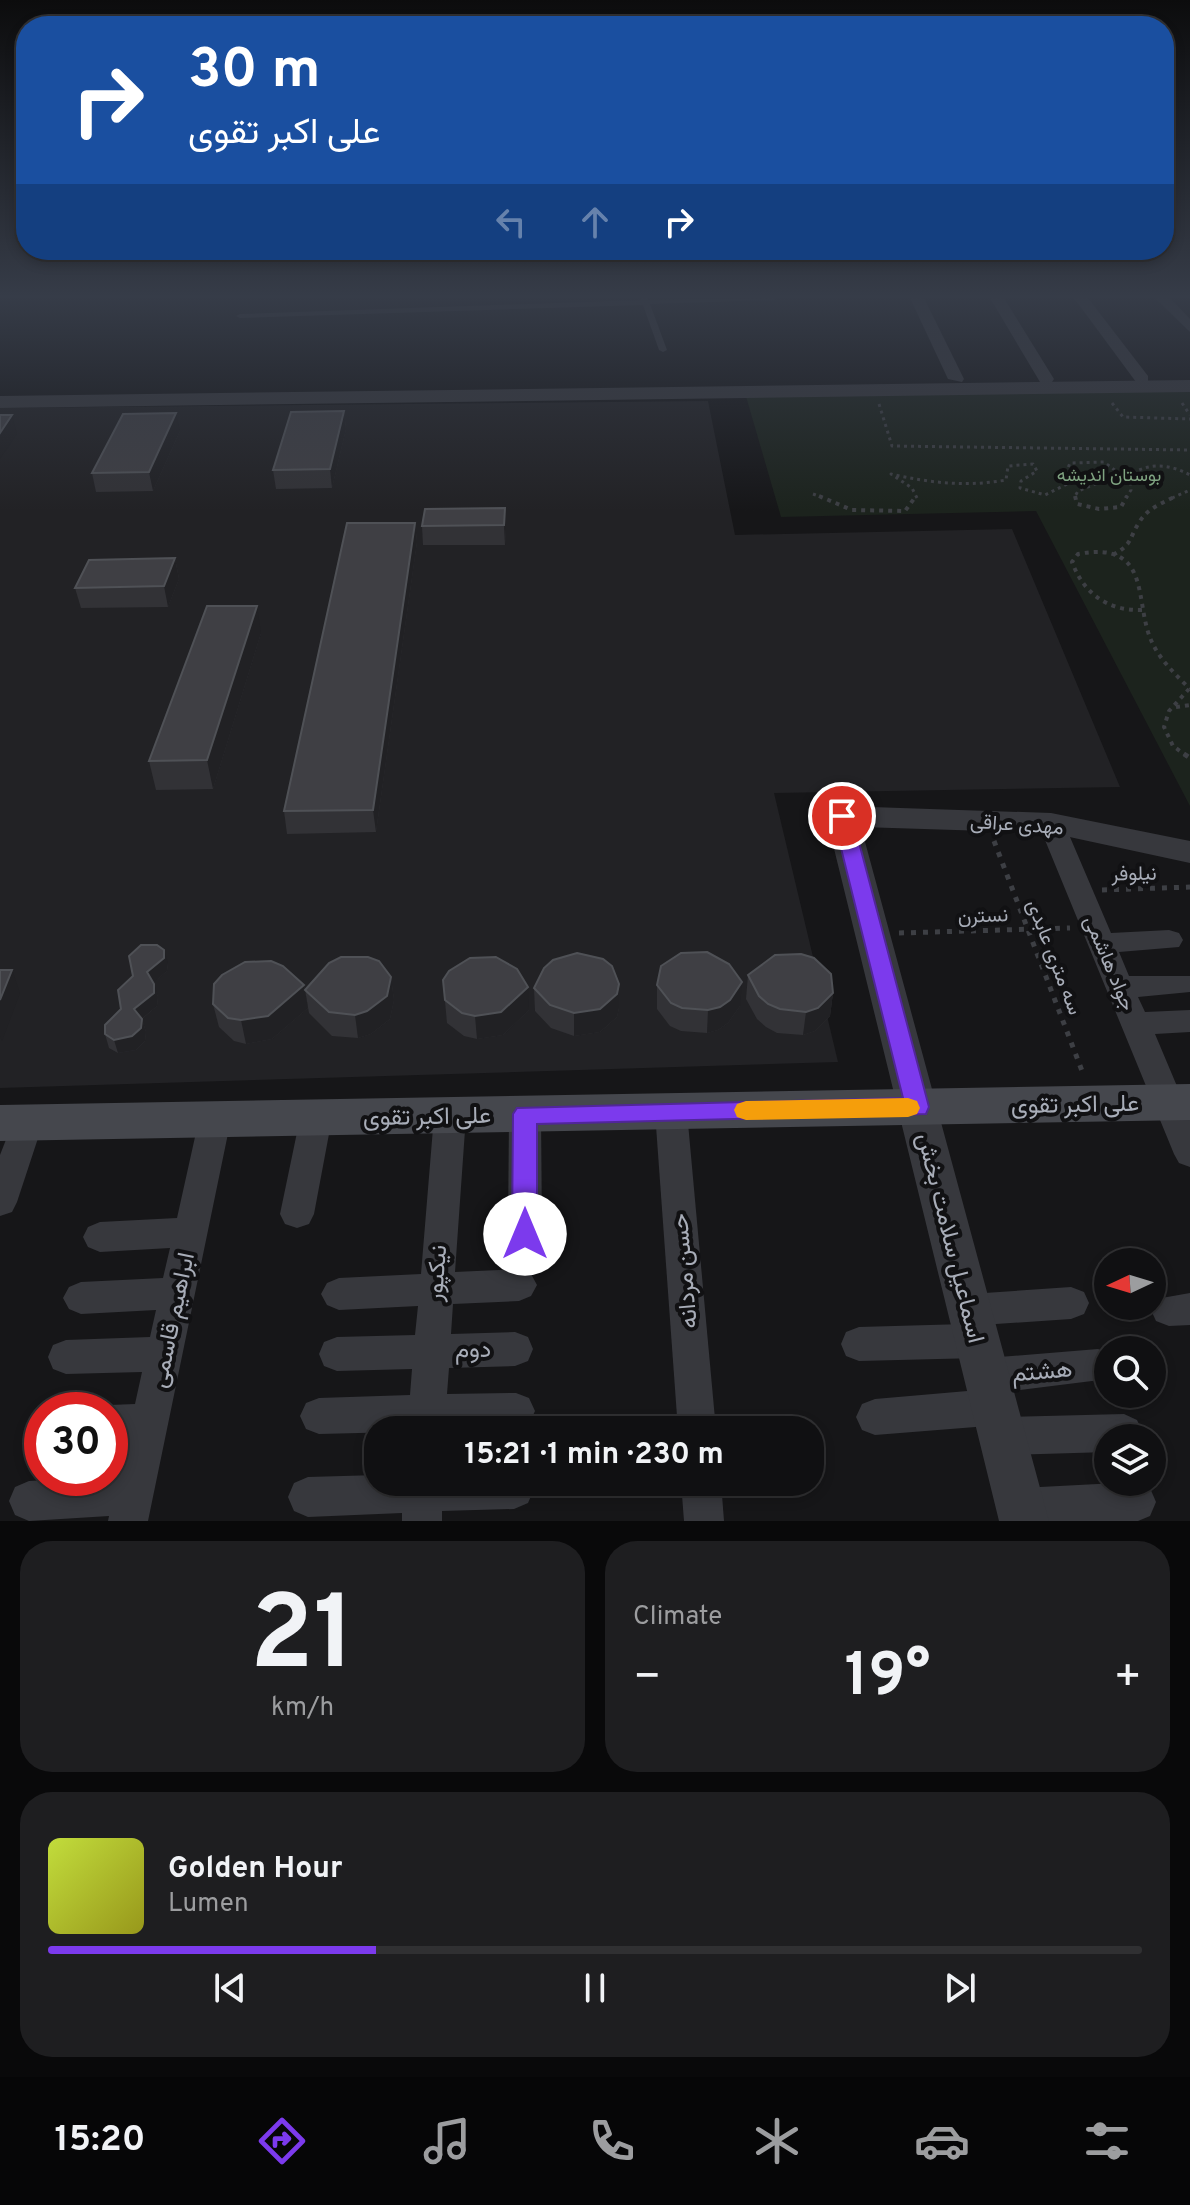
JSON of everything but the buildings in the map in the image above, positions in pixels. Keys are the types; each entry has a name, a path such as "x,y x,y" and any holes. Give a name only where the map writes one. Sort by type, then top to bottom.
{"main road":[{"name":"علی اکبر تقوی","path":"14,1123 1179,1102"}],"street":[{"path":"951,369 956,379"},
{"path":"1040,369 1046,379"},
{"path":"1134,369 1142,379"},
{"path":"0,394 956,379 1190,379"},
{"path":"0,402 1190,386"},
{"name":"مهدی عراقی","path":"842,816 1051,823 1190,852"},
{"name":"اسماعیل سلامت بخش","path":"842,816 1023,1514"},
{"name":"جواد هاشمی","path":"1051,823 1119,987 1179,1102 1190,1154"},
{"path":"1098,935 1169,940"},
{"path":"1119,987 1183,984"},
{"path":"1136,1024 1190,1021"},
{"name":"حسن مردانه","path":"671,1112 696,1416"},
{"path":"525,1114 525,1234"},
{"name":"نیکپور","path":"427,1416 434,1291 450,1116"},
{"path":"297,1214 316,1118"},
{"name":"ابراهیم قاسمی","path":"130,1508 215,1119"},
{"path":"0,1202 14,1123"},
{"path":"100,1237 190,1232"},
{"path":"339,1294 519,1285"},
{"path":"81,1298 178,1293"},
{"path":"875,1417 987,1374 1071,1303"},
{"path":"859,1344 987,1374 1103,1424"},
{"name":"دوم","path":"337,1354 515,1349"},
{"path":"66,1357 165,1354"},
{"name":"هشتم","path":"987,1374 1094,1366"},
{"path":"476,1416 516,1411"},
{"path":"319,1416 364,1418"},
{"path":"128,1423 150,1422"},
{"path":"308,1497 423,1499 450,1496"},
{"path":"702,1496 704,1521"},
{"path":"29,1501 130,1508"},
{"path":"1023,1514 1136,1502"}],"path":[{"path":"874,388 892,446 1190,450"},
{"path":"1105,392 1123,417 1190,419"},
{"path":"813,494 852,510 905,511 917,498 912,488 891,474 954,485 994,483 1006,480 1008,466 1020,463 1033,464 1037,471 1021,481 1020,488 1045,495 1067,484 1065,475 1070,463 1085,460 1102,461 1116,467 1120,474 1115,479 1078,491 1074,498 1077,504 1091,510 1109,510 1121,507 1131,490 1130,475 1142,467 1172,468 1190,475"},
{"path":"1113,555 1130,545 1139,522 1152,508 1190,490"},
{"path":"1142,610 1121,610 1093,595 1075,572 1072,562 1078,554 1094,550 1113,555 1138,578 1142,610 1156,649 1190,689 1165,716 1164,730 1170,744 1190,758"},
{"path":"1173,708 1190,705"},
{"name":"سه متری عابدی","path":"986,820 1096,1104"},
{"name":"نیلوفر","path":"1079,890 1190,887"},
{"name":"نسترن","path":"873,933 1027,929 1098,935"}],"shaded area":[{"path":"708,401 735,535 1012,529 1120,787 774,793 838,1062 0,1088 0,408"}],"green space":[{"name":"بوستان اندیشه","path":"1190,391 1190,806 1036,511 781,517 745,393"}],"slow traffic":[{"path":"746,1110 908,1108"}],"route":[{"path":"525,1234 525,1114 918,1107 842,816"}]}
